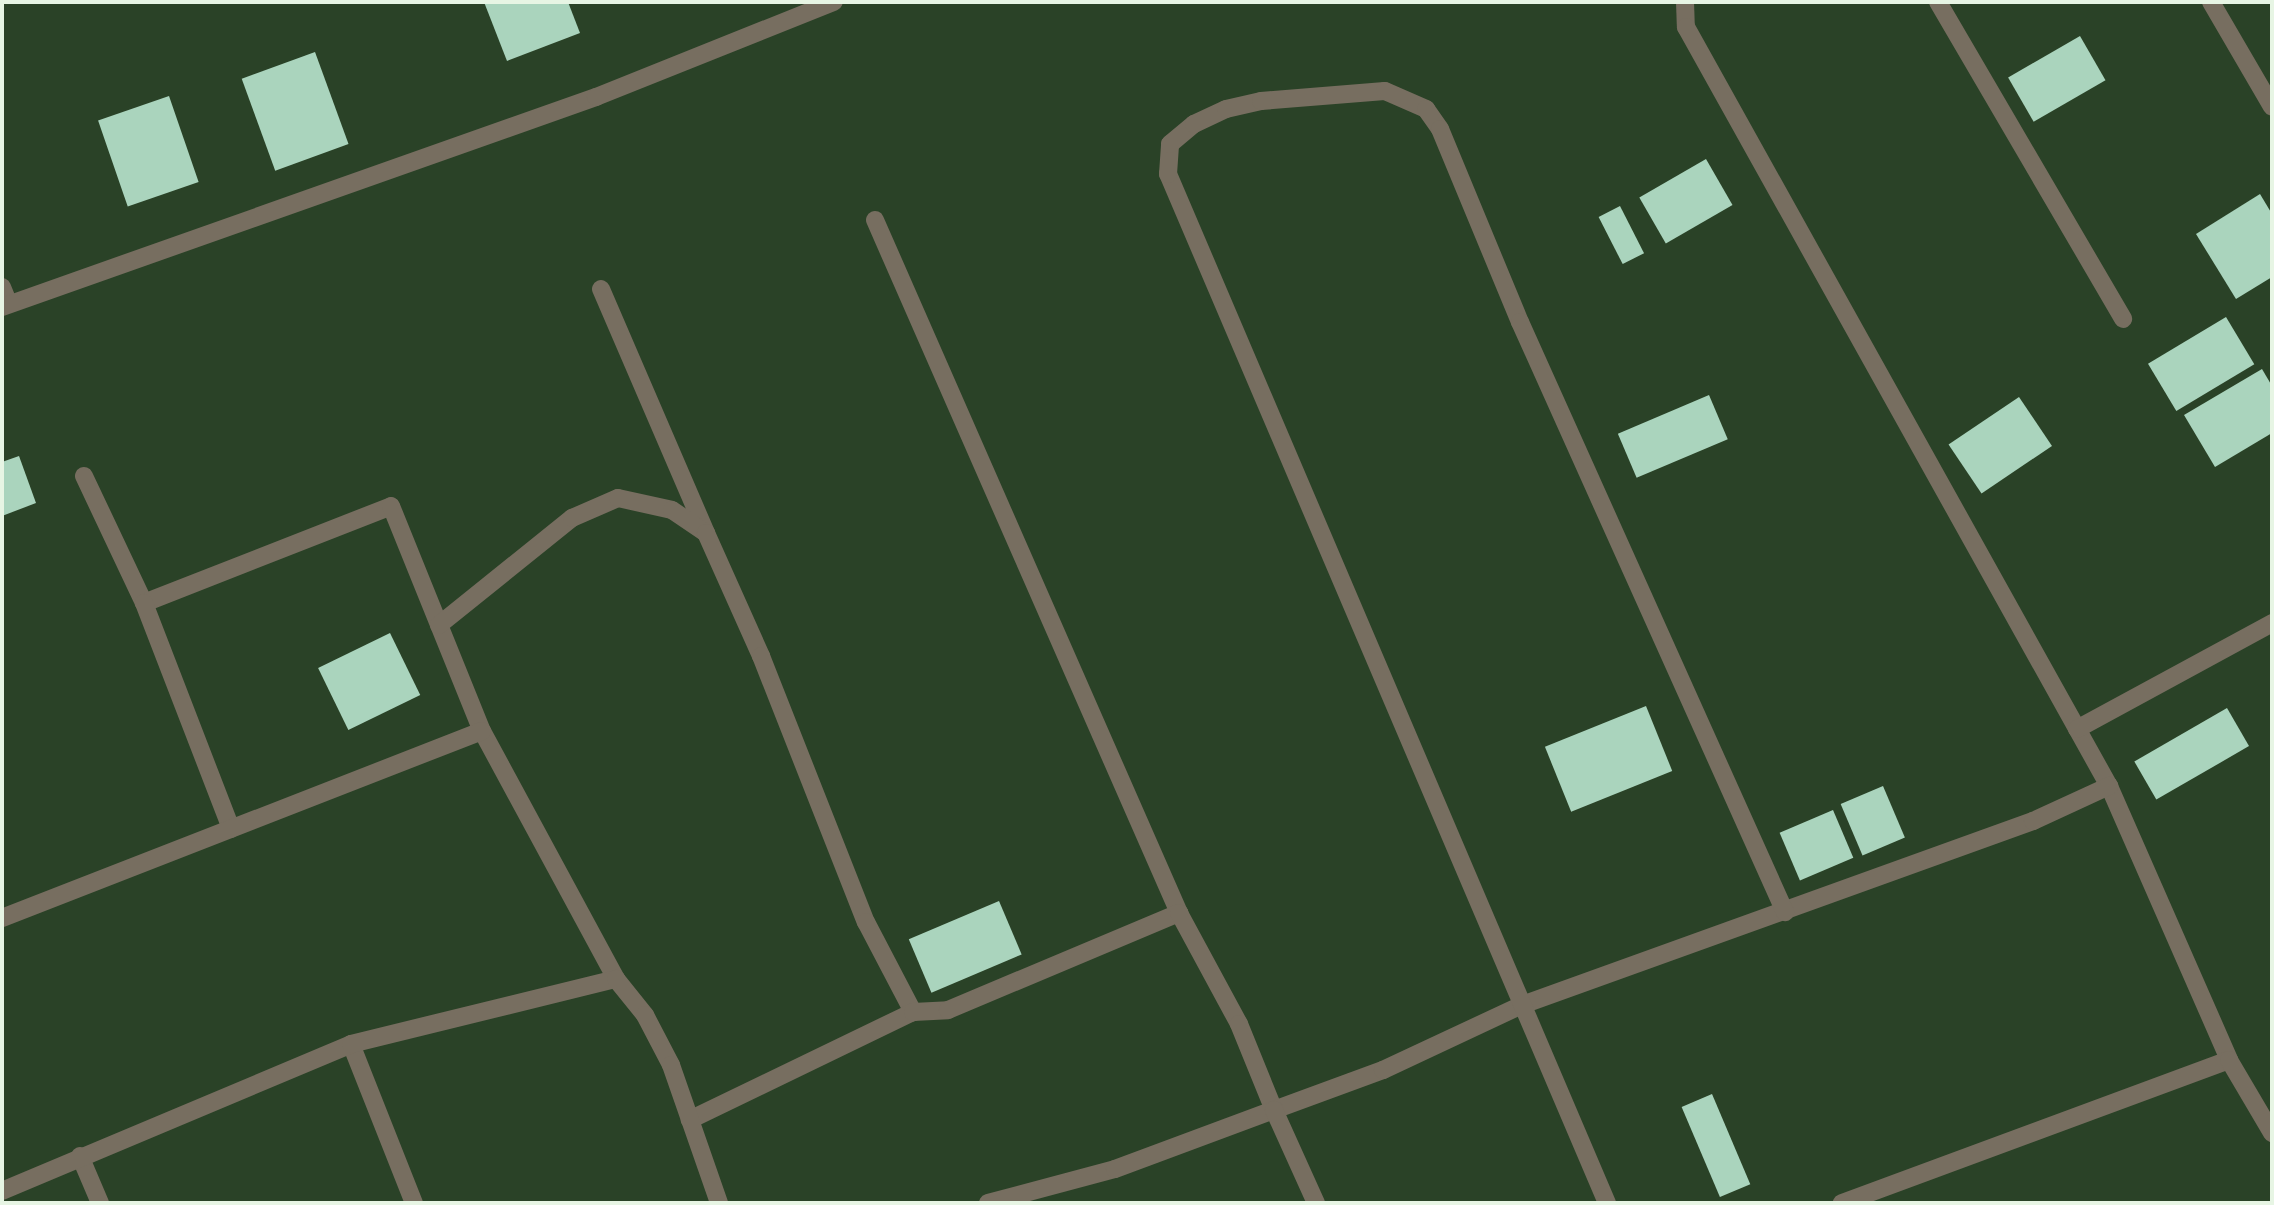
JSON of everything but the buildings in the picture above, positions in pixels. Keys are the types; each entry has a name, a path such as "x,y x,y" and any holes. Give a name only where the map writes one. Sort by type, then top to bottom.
{"street":[{"path":"4,299 596,97 834,2"},
{"path":"1685,2 1686,27 2109,786 2229,1059 2272,1133"},
{"path":"1938,2 2123,319"},
{"path":"2211,2 2272,107"},
{"path":"1607,1203 1168,174 1170,144 1194,124 1226,109 1261,101 1385,91 1426,109 1440,129 1520,322 1785,912"},
{"path":"875,220 1179,913 1239,1024 1316,1203"},
{"path":"601,289 761,656 866,922 913,1012"},
{"path":"84,476 144,603 231,829"},
{"path":"439,625 572,517 618,498 672,510 706,533"},
{"path":"144,603 391,506 482,731 616,979 645,1015 671,1065 719,1203"},
{"path":"2077,729 2272,623"},
{"path":"2,918 482,731"},
{"path":"988,1203 1115,1169 1383,1070 1522,1005 2033,821 2109,786"},
{"path":"690,1120 913,1012 948,1010 1179,913"},
{"path":"2,1191 351,1044 616,979"},
{"path":"351,1044 414,1203"},
{"path":"1842,1203 2229,1059"},
{"path":"80,1156 100,1203"}]}
